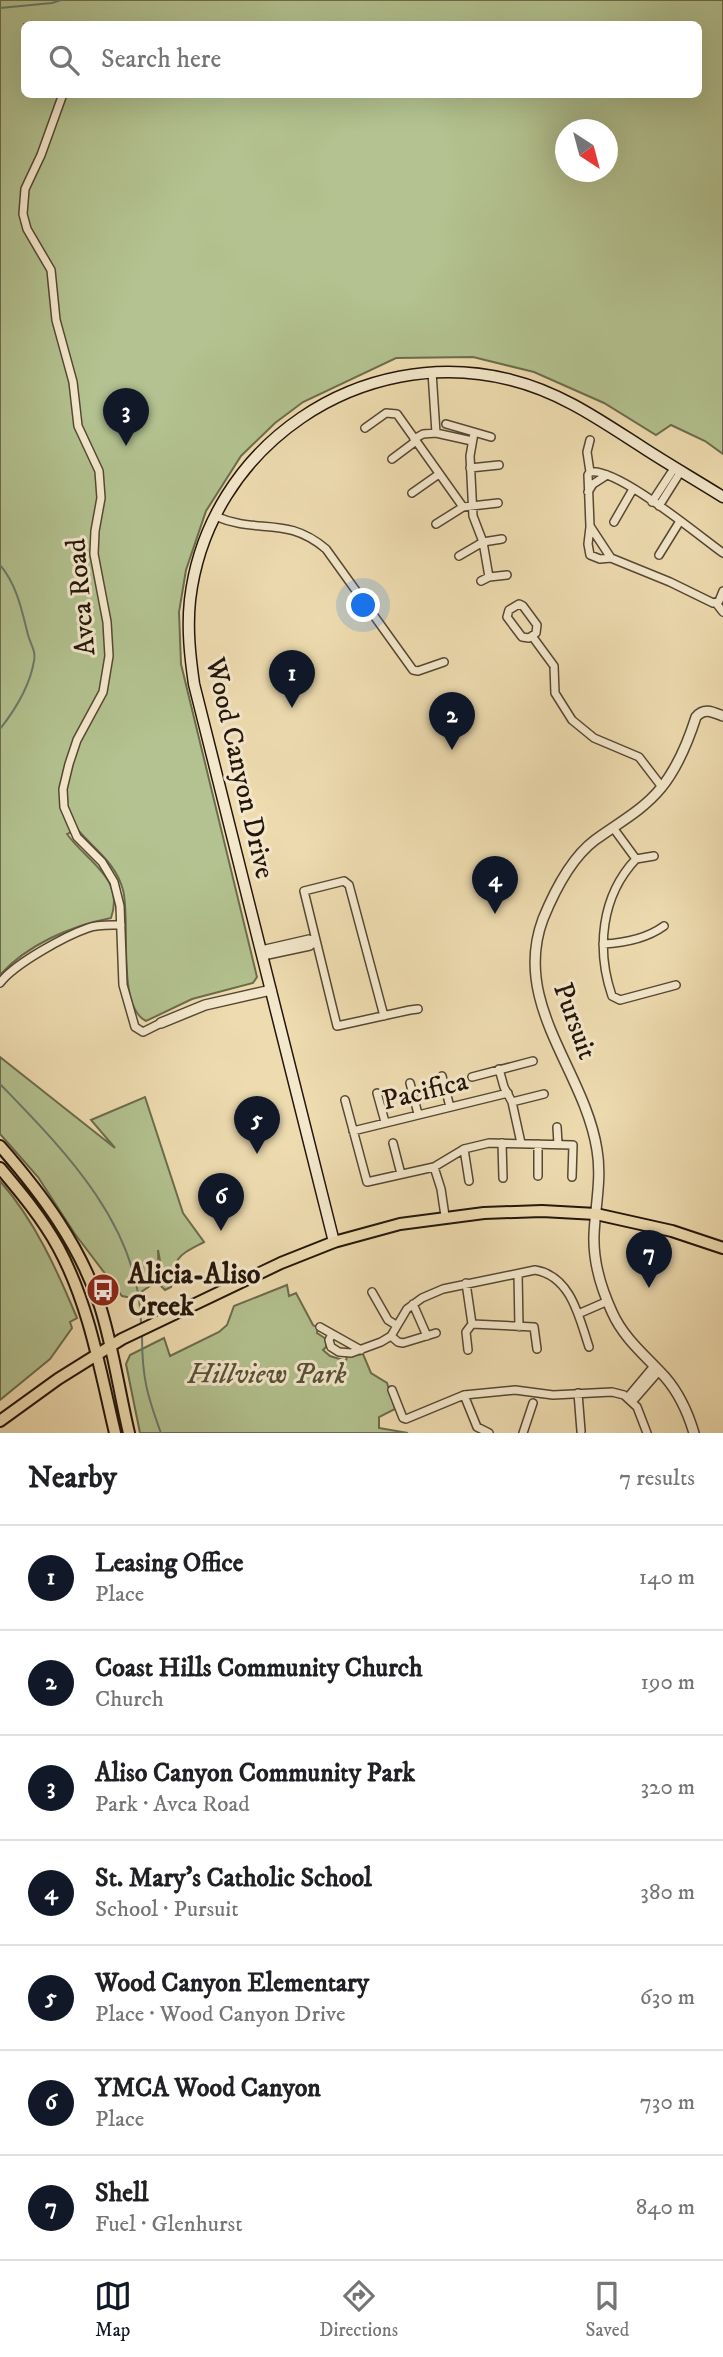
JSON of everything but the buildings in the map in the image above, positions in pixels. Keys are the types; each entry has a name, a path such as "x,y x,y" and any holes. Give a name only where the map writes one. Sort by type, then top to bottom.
{"main road":[{"name":"Wood Canyon Drive","path":"334,1242 194,684 189,649 191,598 195,573 215,516 258,454 298,418 324,402 367,385 432,372 481,374 509,379 557,396 723,497"},
{"path":"0,1146 50,1208 71,1241 114,1344 129,1433"},
{"path":"0,1168 41,1219 58,1247 76,1286 96,1354 114,1433"},
{"path":"0,1421 96,1354 160,1321 281,1263 334,1242 400,1224 445,1216 542,1211 596,1214 673,1231 723,1248"}],"street":[{"name":"Avca Road","path":"62,98 41,155 25,189 23,206 27,229 51,270 55,320 74,382 78,426 101,480 94,554 104,602 109,656 103,692 73,750 65,777 63,799 65,812 74,832 102,862 114,882 120,906 122,985 135,1027 144,1032 161,1023"},
{"path":"432,372 436,432"},
{"path":"365,428 386,413 397,414 463,507"},
{"path":"446,424 473,437"},
{"path":"392,459 423,434 436,432 491,437"},
{"path":"473,437 470,468 473,506 476,527 483,542 485,579 507,575"},
{"path":"590,440 587,452 590,472 587,479 590,555 600,559 611,558 716,603 723,612"},
{"path":"470,468 499,465"},
{"path":"655,504 678,469"},
{"path":"590,472 599,471 633,489 723,553"},
{"path":"412,493 439,474"},
{"path":"588,493 593,484 607,475"},
{"path":"614,522 633,489"},
{"path":"436,524 463,507 498,503"},
{"path":"215,516 233,524 289,528 312,538 326,549 413,670 418,671 444,662"},
{"path":"659,555 680,521"},
{"path":"590,526 611,558"},
{"path":"459,556 483,542 502,539"},
{"path":"716,603 723,591"},
{"path":"514,606 523,606 537,625 536,633 532,635 529,638 522,637 507,617 507,613 514,606"},
{"path":"532,635 554,666 555,693 572,720 594,738 639,757 662,787"},
{"name":"Pursuit","path":"694,1433 680,1399 625,1334 608,1301 597,1268 594,1236 599,1179 594,1134 588,1114 545,1021 535,970 537,944 543,920 568,870 593,841 644,806 662,787 676,765 696,717 706,711 723,716"},
{"path":"614,829 636,859"},
{"path":"654,856 636,859 618,882 611,897 603,944 603,968 612,996 620,1000 676,985"},
{"path":"384,1016 349,885 344,881 304,891 337,1026 418,1009"},
{"path":"0,983 18,966 84,930 101,925 121,925"},
{"path":"603,944 633,940 656,932 664,926"},
{"path":"262,953 310,946 315,942"},
{"path":"161,1023 205,1005 271,990"},
{"path":"472,1076 533,1061"},
{"path":"499,1069 503,1087 512,1102 521,1143"},
{"path":"442,1076 450,1107"},
{"path":"410,1083 418,1114"},
{"path":"377,1093 385,1122"},
{"name":"Pacifica","path":"353,1131 508,1093"},
{"path":"512,1102 544,1094"},
{"path":"345,1100 367,1182 434,1167 464,1149 489,1143 573,1145 572,1177"},
{"path":"556,1127 558,1144"},
{"path":"393,1143 401,1174"},
{"path":"502,1143 503,1178"},
{"path":"538,1144 538,1176"},
{"path":"464,1149 470,1181"},
{"path":"434,1167 445,1216"},
{"path":"320,1328 332,1334 329,1340 331,1347 345,1353 361,1350 391,1336 402,1314 413,1304 443,1289 535,1270 547,1272 557,1278 575,1304 590,1347"},
{"path":"518,1274 520,1327"},
{"path":"466,1283 472,1324 466,1332 468,1350"},
{"path":"372,1292 388,1320 396,1325"},
{"path":"578,1314 608,1301"},
{"path":"413,1304 427,1336"},
{"path":"472,1324 534,1327 537,1349"},
{"path":"391,1336 398,1342 403,1342 436,1333"},
{"path":"630,1399 657,1369"},
{"path":"392,1390 403,1418 406,1419 464,1395 515,1390 553,1395 612,1392 630,1399 643,1418 647,1433"},
{"path":"578,1393 580,1431"},
{"path":"464,1395 477,1427 489,1433"},
{"path":"523,1433 533,1404"}],"green space":[{"path":"0,0 723,0 723,454 705,441 671,425 656,435 604,403 534,372 473,357 396,358 303,402 275,423 241,456 206,511 186,570 179,612 181,664 257,977 253,983 192,999 146,1021 137,1013 131,999 126,961 125,903 120,880 110,864 77,829 67,834 109,881 114,904 111,918 50,938 23,955 0,975"},
{"path":"0,1057 115,1148 91,1120 145,1097 183,1213 204,1242 179,1258 171,1287 165,1290 160,1285 158,1250 159,1280 132,1298 122,1296 75,1234 38,1177 0,1134"},
{"path":"0,1181 34,1229 77,1318 70,1322 72,1328 50,1359 0,1400"},
{"name":"Hillview Park","path":"287,1285 289,1296 296,1293 313,1325 318,1328 317,1333 326,1339 326,1347 323,1350 330,1356 346,1361 347,1356 363,1354 371,1373 387,1383 395,1409 379,1417 379,1428 408,1433 140,1433 126,1364 130,1355 164,1338 170,1356 219,1332 227,1325 234,1306"}],"waterway":[{"path":"0,8 61,0"},
{"path":"0,565 18,598 34,651 32,670 25,688 0,729"},
{"path":"0,1084 72,1163 112,1222 127,1254 137,1287 141,1323"},
{"path":"142,1336 146,1386 161,1433"}],"place":[{"name":"Aliso Canyon Community Park","path":"126,446"},
{"name":"Leasing Office","path":"292,708"},
{"name":"Coast Hills Community Church","path":"452,750"},
{"name":"St. Mary's Catholic School","path":"495,914"},
{"name":"Wood Canyon Elementary","path":"257,1154"},
{"name":"YMCA Wood Canyon","path":"221,1231"},
{"name":"Shell","path":"649,1288"},
{"name":"Alicia-Aliso Creek","path":"103,1290"}]}
